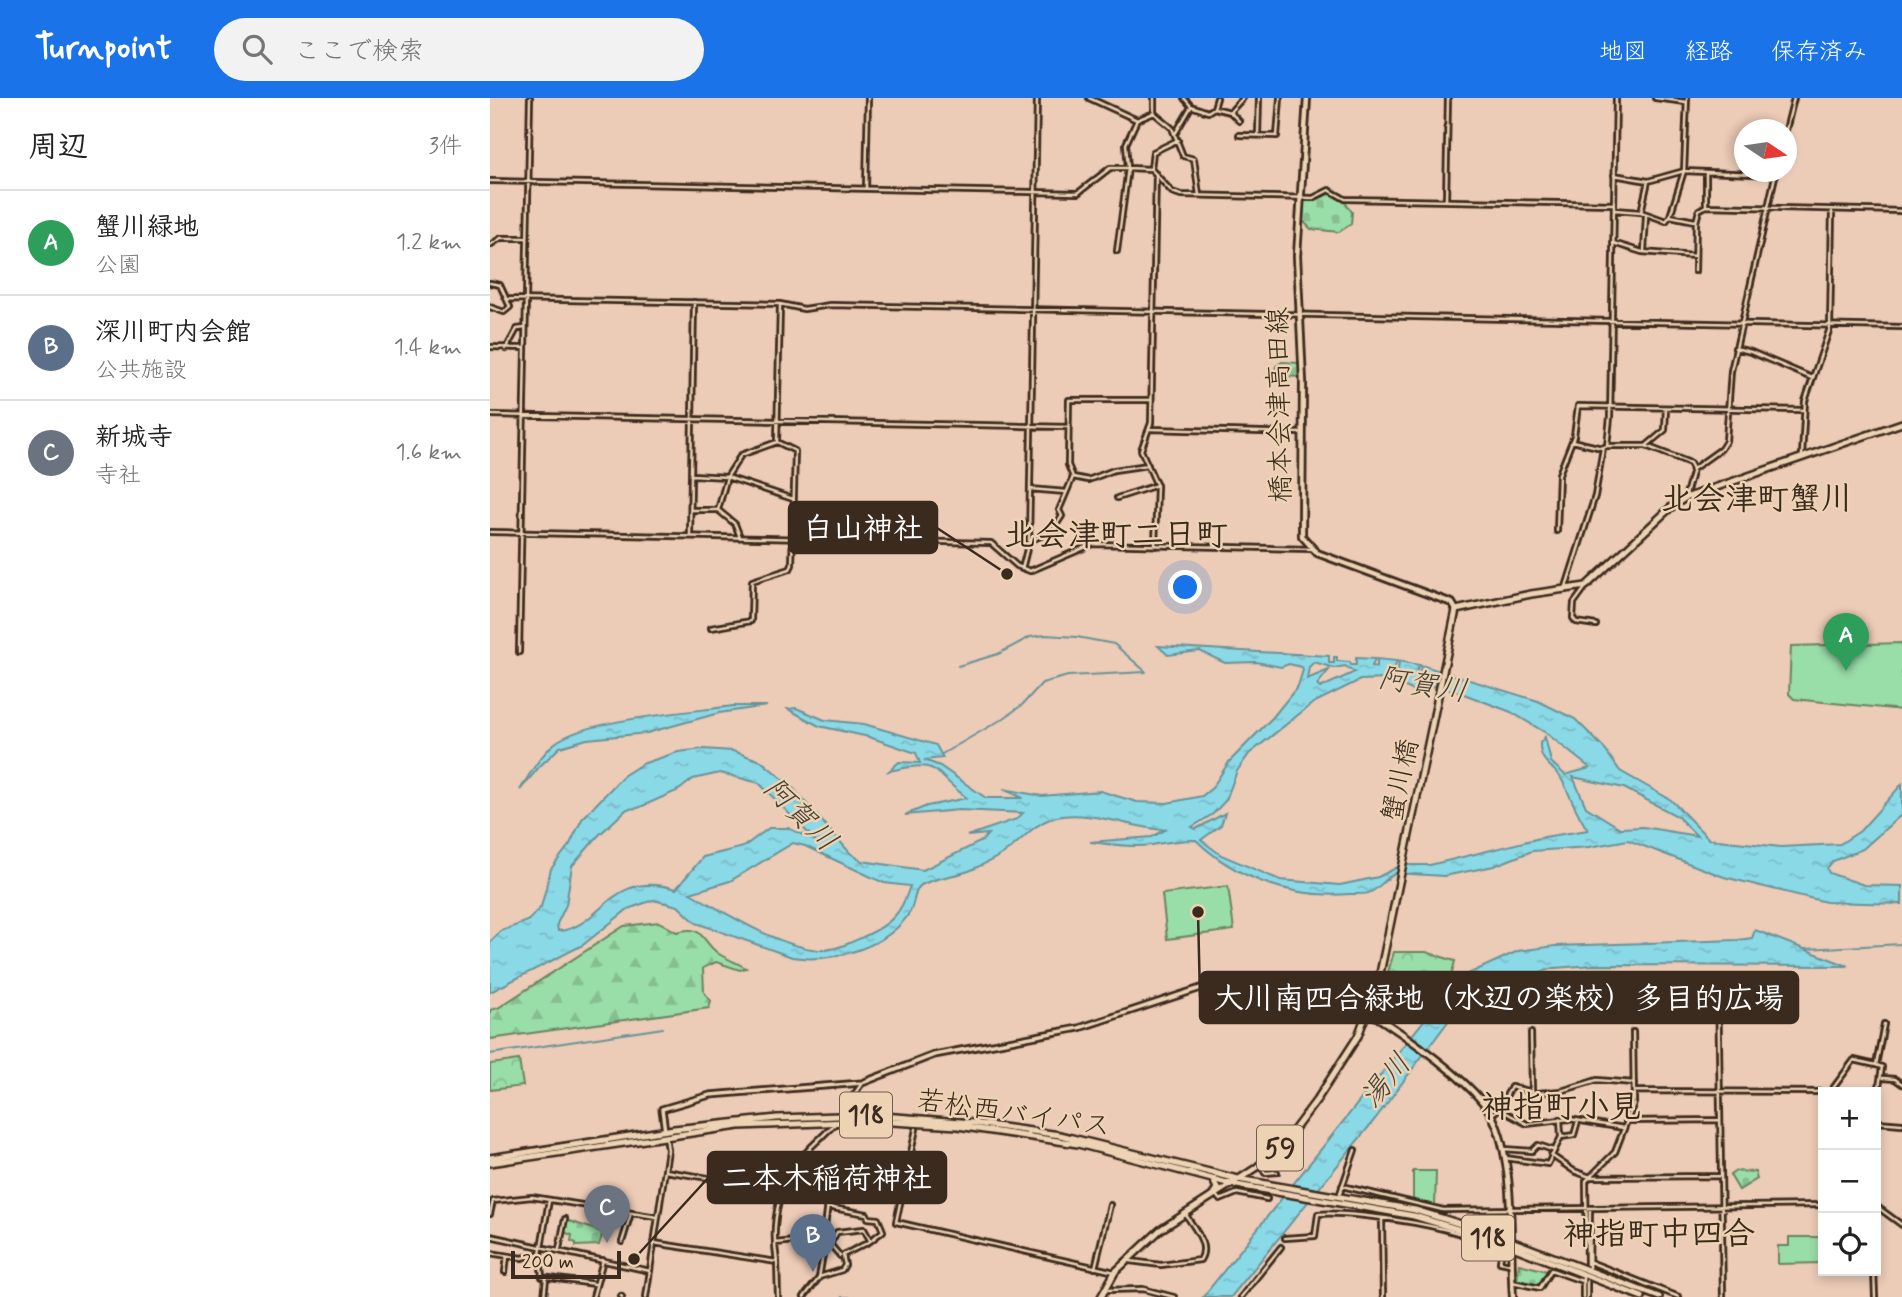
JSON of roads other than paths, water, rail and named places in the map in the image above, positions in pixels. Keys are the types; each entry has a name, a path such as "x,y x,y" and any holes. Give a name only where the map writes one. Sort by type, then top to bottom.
{"main road":[{"name":"橋本会津高田線","path":"1307,98 1297,256 1303,373 1300,521 1302,536 1311,550"},
{"path":"1311,550 1452,603 1456,610 1586,586 1670,508 1685,498 1902,423"},
{"name":"蟹川橋","path":"1369,1012 1387,941 1456,610"},
{"path":"1369,1012 1475,1093 1492,1114 1504,1158 1510,1209 1513,1297"},
{"name":"59","path":"1101,1297 1115,1272 1127,1260 1185,1213 1258,1167 1278,1150 1306,1117 1358,1036 1369,1012"},
{"name":"若松西バイパス","path":"839,1118 923,1123 1012,1133 1117,1153 1231,1184"},
{"name":"若松西バイパス","path":"490,1160 665,1133 739,1126 839,1118 937,1119 1032,1130 1238,1180"},
{"path":"1257,1182 1254,1178 1258,1167"},
{"path":"1212,1179 1217,1185 1214,1194"},
{"name":"118","path":"1238,1180 1275,1188"},
{"name":"118","path":"1231,1184 1275,1188 1414,1216 1587,1268 1659,1297"},
{"name":"118","path":"1587,1268 1642,1297"}],"street":[{"path":"519,652 530,98"},
{"path":"866,188 868,98"},
{"path":"1022,569 1028,541 1030,489 1037,98"},
{"path":"1089,98 1137,120"},
{"path":"1154,98 1154,113"},
{"path":"1184,98 1191,106 1210,112 1217,98"},
{"path":"1230,112 1243,98"},
{"path":"1258,135 1259,98"},
{"path":"1239,135 1278,134 1280,98"},
{"path":"1446,201 1448,98"},
{"path":"1565,590 1595,496 1610,407 1616,98"},
{"path":"1614,210 1641,212 1666,221 1670,216 1684,171 1686,100 1655,98"},
{"path":"1789,119 1794,98"},
{"path":"1175,134 1191,106"},
{"path":"1214,108 1230,112 1239,121"},
{"path":"1117,251 1128,168 1126,144 1137,120 1154,113"},
{"path":"1154,113 1169,124 1178,139 1183,156 1192,158 1196,163 1199,195"},
{"path":"1151,169 1153,152 1178,139"},
{"path":"490,181 1081,192 1110,168 1128,168 1151,169 1175,194 1313,198 1329,190 1345,199 1614,204"},
{"path":"1614,175 1648,181 1684,171 1734,173"},
{"path":"1706,173 1706,206"},
{"path":"1155,545 1157,485 1141,450 1150,429 1156,174"},
{"path":"1641,212 1648,181"},
{"path":"1685,498 1693,469 1725,445 1735,348 1774,182"},
{"path":"1696,271 1696,222 1699,210 1706,206 1902,211"},
{"path":"1802,456 1804,410 1830,325 1832,210"},
{"path":"1644,252 1646,216"},
{"path":"1670,216 1696,222"},
{"path":"490,245 501,238 527,238"},
{"path":"1613,243 1644,252 1695,256"},
{"path":"490,283 500,285 510,307 504,312 490,307"},
{"path":"507,299 780,304 804,309 830,305 1902,327"},
{"path":"690,536 694,302"},
{"path":"777,442 780,304"},
{"path":"506,349 517,329 525,328"},
{"path":"490,347 525,348"},
{"path":"1735,348 1812,378"},
{"path":"1028,541 1055,528 1062,516 1059,510 1073,477 1068,466 1069,400 1151,400"},
{"path":"1557,531 1559,474 1572,441 1578,406 1804,410"},
{"path":"1646,446 1665,430 1666,408"},
{"path":"490,415 1069,427"},
{"path":"1150,429 1302,433"},
{"path":"1572,441 1605,447 1646,446 1690,463 1693,469"},
{"path":"711,628 751,621 751,583 791,568 795,451 777,442 741,455 727,477 718,510"},
{"path":"1073,477 1088,480 1114,470 1148,465"},
{"path":"691,475 727,477 793,499"},
{"path":"1117,498 1157,485"},
{"path":"1030,489 1066,492"},
{"path":"691,510 718,510 728,516 738,528 740,537"},
{"path":"490,532 991,543 1022,569 1032,570 1093,544 1311,550"},
{"path":"1586,586 1574,603 1573,618 1576,622 1596,625"},
{"path":"1718,982 1723,1297"},
{"path":"646,1297 665,1171 662,1109 710,1095 862,1083 934,1055 1079,1028 1213,984 1318,995 1349,1003 1369,1012"},
{"path":"1877,1065 1884,1024"},
{"path":"1585,1297 1588,1208 1586,1181 1615,1152 1634,1103 1633,1032"},
{"path":"1531,1033 1532,1092"},
{"path":"1837,1087 1854,1060 1882,1067 1883,1077 1880,1087"},
{"path":"1883,1077 1895,1079 1902,1084"},
{"path":"1492,1114 1500,1109 1511,1087 1532,1092 1561,1091 1597,1080 1634,1083"},
{"path":"778,1297 776,1210 783,1189 795,1166 839,1118 862,1083"},
{"path":"1634,1091 1818,1091"},
{"path":"1500,1109 1527,1124 1560,1119 1624,1128"},
{"path":"1504,1158 1546,1164 1561,1137 1560,1119"},
{"path":"1626,1121 1720,1120"},
{"path":"1561,1137 1574,1135 1578,1121"},
{"path":"1881,1122 1902,1124"},
{"path":"916,1129 896,1222 1115,1272"},
{"path":"1502,1149 1532,1151 1538,1145 1553,1150"},
{"path":"810,1148 817,1169 819,1193 829,1196 843,1191 851,1193 862,1171"},
{"path":"1340,1193 1355,1150"},
{"path":"1551,1155 1590,1177 1721,1176"},
{"path":"817,1169 844,1167 906,1176"},
{"path":"1258,1167 1265,1173 1277,1172"},
{"path":"665,1171 783,1189"},
{"path":"1342,1186 1441,1209 1818,1205"},
{"path":"1214,1194 1220,1200 1237,1193 1267,1199"},
{"path":"819,1278 845,1268 841,1257 825,1238 829,1196"},
{"path":"490,1214 493,1201 531,1197 657,1217"},
{"path":"550,1200 540,1254 541,1275 546,1279 595,1284"},
{"path":"1095,1268 1110,1205"},
{"path":"827,1207 853,1210 878,1219 883,1231 841,1257"},
{"path":"1337,1208 1337,1214"},
{"path":"1881,1210 1902,1225"},
{"path":"622,1242 631,1213"},
{"path":"1127,1260 1146,1265 1200,1260 1204,1251 1201,1239 1185,1213"},
{"path":"1285,1238 1315,1236 1318,1214 1382,1218 1418,1224 1494,1248 1502,1255 1500,1262 1510,1264"},
{"path":"1382,1218 1383,1297"},
{"path":"559,1249 565,1219"},
{"path":"804,1297 819,1278 824,1248 830,1244 837,1232 864,1229 870,1240"},
{"path":"490,1236 650,1271"},
{"path":"775,1243 825,1238"},
{"path":"654,1243 777,1262"},
{"path":"1241,1297 1281,1247"},
{"path":"490,1253 526,1258 540,1254"},
{"path":"505,1272 507,1256"},
{"path":"593,1297 603,1260"},
{"path":"1587,1268 1679,1297"},
{"path":"1511,1282 1540,1287 1550,1270 1585,1281"},
{"path":"1874,1276 1875,1297"},
{"path":"544,1297 546,1279"},
{"path":"1107,1290 1143,1289 1174,1297"}],"water":[{"name":"阿賀川","path":"1158,646 1329,656 1329,663 1334,663 1334,657 1337,657 1337,661 1350,662 1351,665 1356,665 1356,658 1375,659 1372,666 1377,667 1377,659 1397,661 1394,669 1398,670 1399,661 1419,665 1416,673 1420,673 1421,665 1538,701 1575,719 1603,747 1620,771 1671,800 1709,839 1781,847 1840,844 1860,831 1902,784 1902,814 1863,849 1833,861 1827,868 1829,873 1864,885 1902,886 1902,904 1826,902 1724,877 1628,840 1589,847 1532,851 1494,866 1444,876 1396,873 1366,894 1308,893 1267,884 1248,876 1229,866 1196,840 1137,846 1090,842 1152,837 1165,830 1078,815 1050,819 1038,825 998,857 969,871 922,884 917,890 910,912 900,925 873,944 841,955 824,958 792,957 696,923 678,906 653,900 628,909 583,945 490,992 490,942 501,931 528,921 541,907 551,869 570,844 582,819 623,776 642,764 678,752 703,749 733,751 761,761 791,786 850,853 862,861 923,870 982,841 988,834 967,836 1017,819 1023,813 959,810 905,815 927,806 967,798 934,769 919,766 889,771 899,762 920,763 916,753 869,737 819,726 788,709 796,708 825,720 864,724 936,745 943,758 924,760 940,766 986,798 1023,798 1003,789 1042,796 1100,791 1137,802 1167,803 1202,796 1212,788 1229,762 1273,717 1298,686 1303,670 1302,667 1289,664 1281,667 1256,662 1225,663 1200,651 1168,655","holes":["1314,662 1334,668 1345,666 1355,672 1320,688 1317,685 1329,670 1307,679 1309,667","1388,679 1418,693 1433,686 1456,691 1511,712 1546,733 1590,768 1565,775 1551,762 1545,737 1540,743 1544,760 1562,780 1588,830 1544,837 1430,865 1402,865 1378,877 1340,885 1280,880 1221,855 1201,840 1221,825 1225,813 1196,829 1192,827 1213,814 1226,800 1237,771 1249,754 1313,703 1360,680","720,773 759,783 816,841 788,828 769,828 743,847 703,857 676,889 653,885 635,887 621,892 586,920 558,931 557,924 566,905 572,866 598,836 627,809 638,808 679,790 693,779","1573,777 1624,788 1677,816 1697,836 1643,827 1620,828 1586,807","793,843 884,883 910,886 899,911 888,922 854,941 825,950 803,947 769,935 690,893 730,881"]},
{"path":"733,706 767,706 719,713 647,733 587,739 560,747 520,790 545,753 555,743 570,735 614,722"},
{"path":"1755,930 1848,966 1594,965 1554,968 1510,981 1461,1004 1376,1118 1231,1297 1203,1297 1457,979 1518,951 1555,946 1738,940 1752,938"}],"waterway":[{"path":"958,666 998,654 1030,637 1045,635 1077,637 1114,644 1145,671"},
{"path":"942,754 1004,718 1022,705 1042,683 1068,676 1146,672"},
{"name":"湯川","path":"1805,949 1902,944"},
{"path":"490,1054 663,1028"},
{"path":"842,1297 849,1297"}],"tunnel":[{"path":"1337,1208 1339,1196"}],"place":[{"name":"白山神社","path":"1007,574"},
{"name":"蟹川緑地","path":"1846,671"},
{"name":"大川南四合緑地（水辺の楽校）多目的広場","path":"1198,912"},
{"name":"新城寺","path":"607,1243"},
{"name":"二本木稲荷神社","path":"634,1259"},
{"name":"深川町内会館","path":"813,1272"}],"district":[{"name":"北会津町蟹川","path":"1757,498"},
{"name":"北会津町二日町","path":"1116,534"},
{"name":"神指町小見","path":"1561,1106"},
{"name":"神指町中四合","path":"1659,1233"}]}
